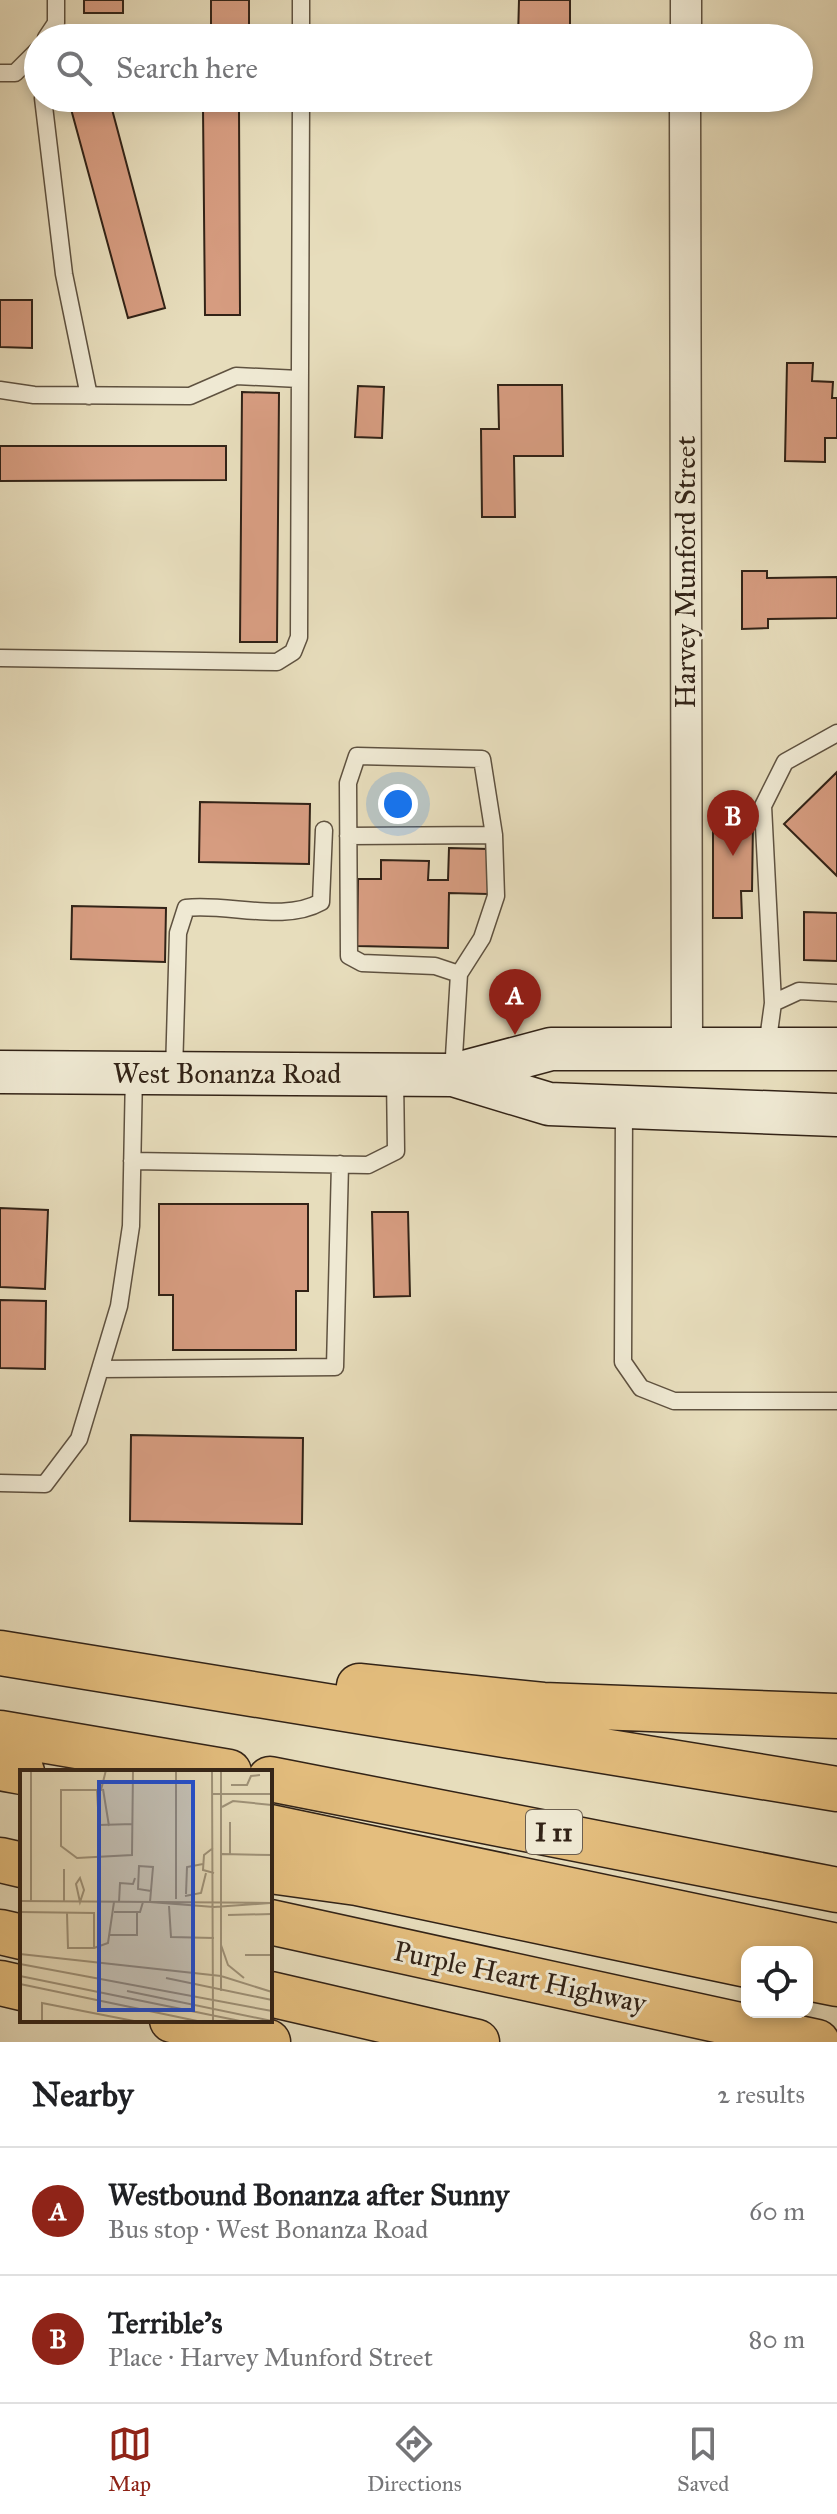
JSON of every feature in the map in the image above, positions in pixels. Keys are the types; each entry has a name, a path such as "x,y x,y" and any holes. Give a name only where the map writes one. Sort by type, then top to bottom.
{"highway":[{"path":"0,1638 286,1679 543,1705 837,1716"},
{"path":"0,1653 837,1789"},
{"path":"0,1733 217,1770"},
{"path":"0,1768 20,1772"},
{"name":"I 11","path":"272,1779 837,1890"},
{"path":"272,1827 837,1946"},
{"path":"0,1836 20,1839"},
{"path":"0,1860 20,1865"},
{"path":"272,1871 357,1883 741,1964"},
{"name":"Purple Heart Highway","path":"272,1922 817,2042"},
{"path":"0,1932 20,1937"},
{"path":"813,1979 837,1984"},
{"path":"0,1983 20,1988"},
{"path":"272,1994 477,2042"},
{"path":"181,2022 268,2042"}],"main road":[{"name":"West Bonanza Road","path":"453,1075 551,1049 837,1049"},
{"name":"West Bonanza Road","path":"0,1072 453,1075 549,1104 837,1115"}],"street":[{"path":"686,0 686,24"},
{"name":"Harvey Munford Street","path":"685,112 687,1047"}],"lane":[{"path":"55,24 56,0"},
{"path":"301,0 301,24"},
{"path":"0,73 15,73 24,67"},
{"path":"45,112 64,274 89,396"},
{"path":"0,658 277,662 293,652 299,637 301,112"},
{"path":"0,390 89,396 190,396 236,376 299,379"},
{"path":"767,1048 773,1003 763,806 785,762 837,733"},
{"path":"453,1075 459,974 482,938 496,896 494,835 482,759 357,756 348,783 349,956 362,963 435,966 459,974"},
{"path":"0,1483 45,1484 79,1439 119,1306 131,1226 132,1161 154,1073 178,933 186,908 211,905 303,912 321,902 324,830"},
{"path":"348,836 494,835"},
{"path":"773,1003 799,991 837,993"},
{"path":"132,1161 368,1165 396,1151 395,1074"},
{"path":"624,1107 623,1362 641,1388 674,1401 837,1401"},
{"path":"100,1369 335,1367 340,1164"}],"building":[{"path":"84,0 123,0 123,13 84,13"},
{"path":"211,0 249,0 249,24 211,24"},
{"path":"519,0 570,0 570,24 518,24"},
{"path":"72,112 113,112 165,308 128,318"},
{"path":"203,112 239,112 240,315 205,315"},
{"path":"0,300 32,300 32,348 0,347"},
{"path":"787,363 813,363 812,381 833,382 832,398 837,398 837,438 825,438 825,462 785,461"},
{"path":"498,385 562,385 563,456 514,456 515,517 482,517 481,429 499,429"},
{"path":"358,386 384,387 382,438 355,437"},
{"path":"242,392 279,393 277,642 240,642"},
{"path":"0,446 226,446 226,480 0,481"},
{"path":"742,571 767,571 767,578 837,577 837,618 768,619 768,628 742,629"},
{"path":"837,772 837,876 784,824"},
{"path":"200,802 310,804 309,864 199,862"},
{"path":"713,815 743,815 743,822 753,821 752,891 741,891 742,918 713,918"},
{"path":"449,848 489,849 488,894 449,893 448,948 357,946 358,879 381,879 381,860 429,861 428,880 448,880"},
{"path":"72,906 166,908 165,962 71,959"},
{"path":"804,912 837,913 837,961 804,960"},
{"path":"159,1204 308,1204 308,1291 296,1291 296,1350 173,1350 173,1295 159,1295"},
{"path":"0,1208 48,1210 45,1289 0,1287"},
{"path":"372,1212 408,1212 410,1296 374,1297"},
{"path":"0,1300 46,1301 45,1369 0,1368"},
{"path":"131,1435 303,1438 302,1524 130,1521"}],"place":[{"name":"Terrible's","path":"733,856"},
{"name":"Westbound Bonanza after Sunny","path":"515,1035"}]}
